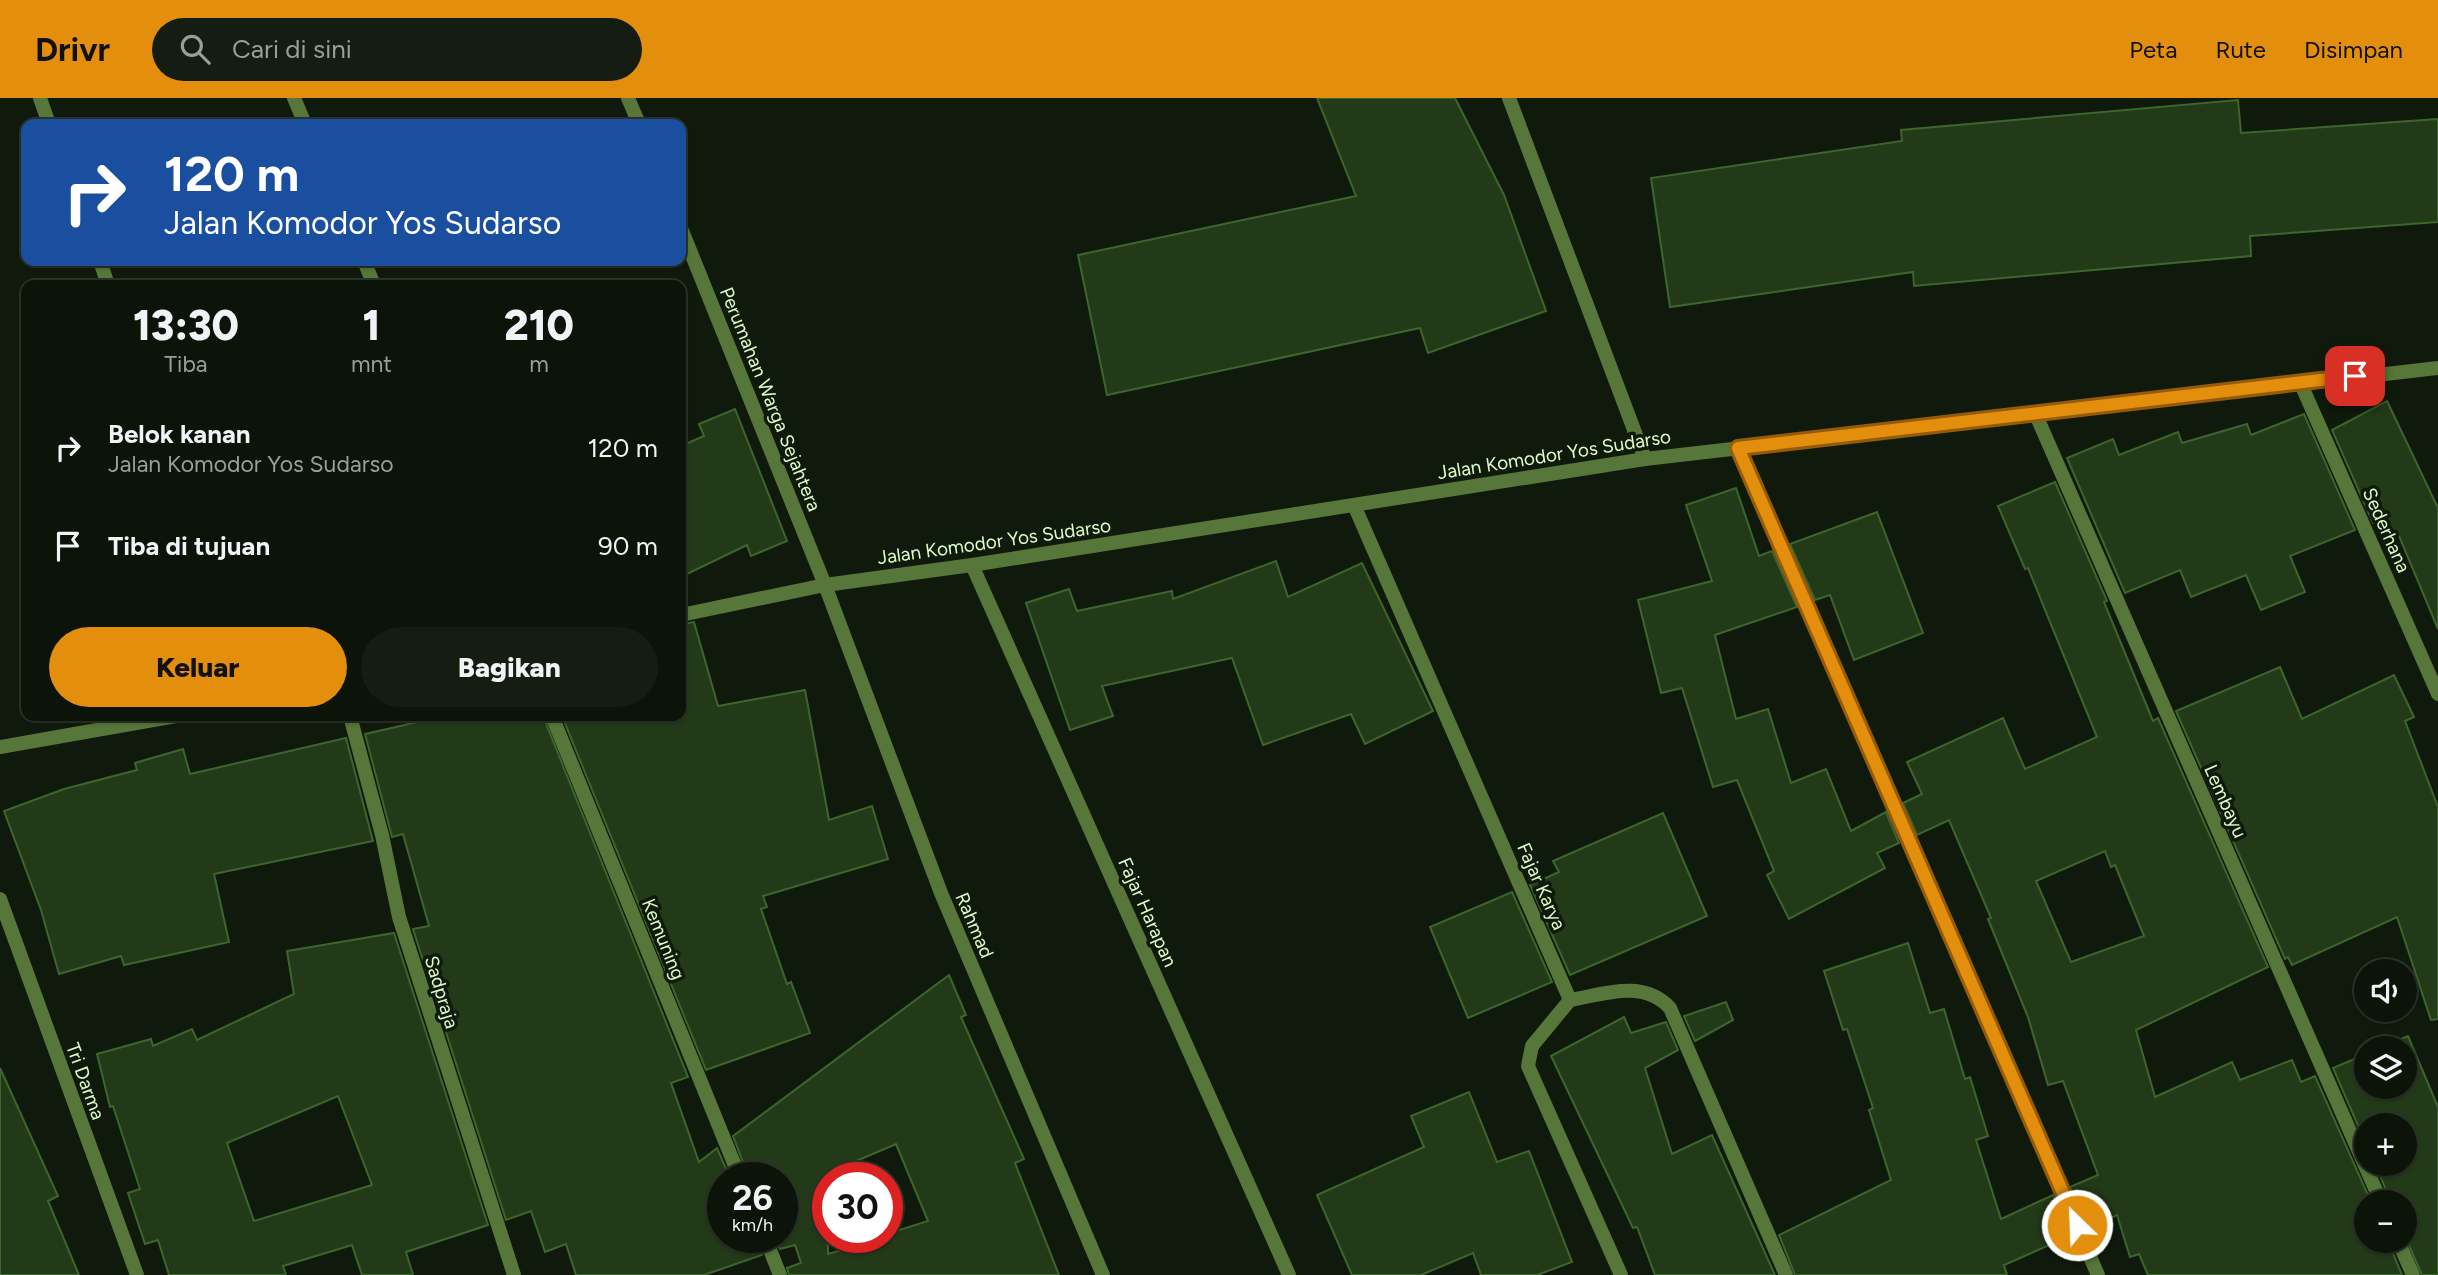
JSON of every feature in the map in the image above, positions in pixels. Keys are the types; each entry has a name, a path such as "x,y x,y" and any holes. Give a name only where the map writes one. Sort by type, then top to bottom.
{"street":[{"path":"40,98 47,119"},
{"path":"293,98 303,119"},
{"path":"628,98 637,119"},
{"path":"1509,98 1646,458"},
{"name":"Perumahan Warga Sejahtera","path":"686,240 825,585"},
{"name":"Jalan Komodor Yos Sudarso","path":"686,614 825,585 972,565 1646,458 2438,368"},
{"name":"Sederhana","path":"2300,382 2438,694"},
{"name":"Lembayu","path":"2036,415 2376,1190"},
{"path":"1738,448 2098,1275"},
{"name":"Fajar Karya","path":"1354,505 1570,1000"},
{"name":"Fajar Harapan","path":"972,565 1289,1275"},
{"name":"Rahmad","path":"825,585 941,893 1103,1275"},
{"path":"0,747 148,721"},
{"name":"Sadpraja","path":"350,721 382,835 399,917 514,1275"},
{"name":"Kemuning","path":"554,721 733,1162"},
{"name":"Tri Darma","path":"0,900 137,1275"},
{"path":"1621,1275 1528,1066 1532,1046 1570,1000 1619,991 1646,991 1659,996 1670,1008 1786,1275"},
{"path":"771,1253 780,1275"},
{"path":"2403,1253 2413,1275"}],"building":[{"path":"1317,98 1455,98 1504,195 1546,311 1428,353 1420,328 1107,395 1078,255 1356,196"},
{"path":"2238,100 2241,133 2438,119 2438,222 2250,236 2251,256 1914,286 1913,272 1670,307 1651,178 1902,141 1901,130"},
{"path":"2387,401 2438,508 2438,629 2397,531 2393,533 2386,518 2373,523 2332,430"},
{"path":"735,409 787,541 751,556 747,545 686,575 686,444 704,436 699,424"},
{"path":"2304,414 2355,530 2290,556 2305,592 2261,610 2246,575 2191,597 2180,570 2125,593 2067,458 2113,439 2119,455 2178,432 2182,443 2247,424 2251,435"},
{"path":"2055,482 2107,601 2104,602 2153,721 2158,718 2268,967 2136,1030 2155,1097 2232,1062 2240,1080 2292,1060 2301,1082 2315,1076 2354,1164 2354,1176 2359,1176 2366,1190 2354,1190 2354,1253 2393,1253 2402,1275 2148,1275 2139,1254 2130,1257 2117,1215 2088,1228 2070,1187 2098,1175 2063,1081 2048,1085 2028,1017 1988,919 1991,918 1949,820 1917,835 1903,803 1922,794 1907,762 2003,718 2025,769 2097,737 2028,568 2025,569 1998,506","holes":["2105,851 2111,867 2115,865 2144,936 2071,962 2036,881"]},
{"path":"1736,488 1759,556 1772,551 1797,607 1715,635 1736,719 1768,709 1791,783 1826,769 1851,831 1886,812 1899,843 1877,853 1885,868 1789,919 1767,875 1774,871 1737,780 1713,787 1682,688 1661,693 1638,600 1712,581 1686,505"},
{"path":"1877,512 1923,633 1854,660 1830,595 1815,600 1790,544"},
{"path":"1276,561 1288,597 1362,563 1433,711 1365,744 1351,714 1263,745 1232,658 1102,686 1113,716 1070,730 1026,603 1069,589 1077,611 1172,591 1173,599"},
{"path":"694,622 718,706 805,690 829,820 872,806 888,859 763,896 767,907 761,909 787,984 791,982 810,1033 706,1070 564,721 686,721 686,623"},
{"path":"2280,667 2302,719 2394,675 2414,717 2405,721 2438,807 2438,1019 2431,1020 2417,978 2417,959 2411,959 2397,917 2292,965 2288,957 2285,959 2176,711"},
{"path":"422,721 545,721 688,1077 671,1083 699,1162 717,1148 723,1162 707,1162 707,1253 762,1255 704,1275 576,1275 566,1244 545,1252 531,1211 506,1220 413,929 429,926 403,834 392,837 365,734"},
{"path":"346,738 373,841 214,874 229,942 124,965 121,956 59,974 41,910 4,811 64,789 137,770 135,763 183,749 190,774"},
{"path":"1663,813 1707,916 1570,975 1530,885 1559,872 1553,861"},
{"path":"1512,892 1552,982 1468,1018 1430,927"},
{"path":"394,933 488,1225 406,1252 413,1275 362,1275 352,1245 283,1266 286,1275 169,1275 158,1240 145,1244 128,1193 140,1189 113,1106 110,1107 97,1054 151,1039 153,1046 192,1029 197,1040 294,994 287,951","holes":["338,1096 372,1185 254,1221 227,1143"]},
{"path":"1908,943 1930,1013 1944,1009 1965,1079 1970,1077 1988,1136 1976,1140 2001,1219 2053,1195 2070,1236 2004,1265 2007,1275 1795,1275 1779,1235 1891,1180 1869,1110 1873,1108 1847,1029 1843,1030 1824,971"},
{"path":"949,975 966,1015 961,1017 1024,1159 1015,1163 1059,1275 789,1275 787,1268 801,1263 798,1253 798,1162 743,1162 733,1136"},
{"path":"1726,1002 1733,1020 1695,1041 1684,1016"},
{"path":"1624,1017 1631,1033 1666,1022 1678,1050 1645,1068 1672,1154 1712,1135 1775,1275 1655,1275 1637,1227 1633,1228 1551,1056"},
{"path":"2417,1057 2438,1107 2438,1275 2422,1275 2412,1253 2417,1253 2417,1190 2386,1190 2380,1176 2417,1176 2417,1113 2354,1113 2354,1116 2333,1068 2354,1059 2354,1099 2417,1099"},
{"path":"0,1068 58,1196 48,1201 79,1275 0,1275"},
{"path":"1469,1092 1497,1162 1529,1151 1572,1262 1537,1275 1481,1275 1473,1253 1421,1275 1352,1275 1317,1195 1424,1147 1411,1116"}],"route":[{"path":"2077,1225 1738,448 2355,376"}]}
